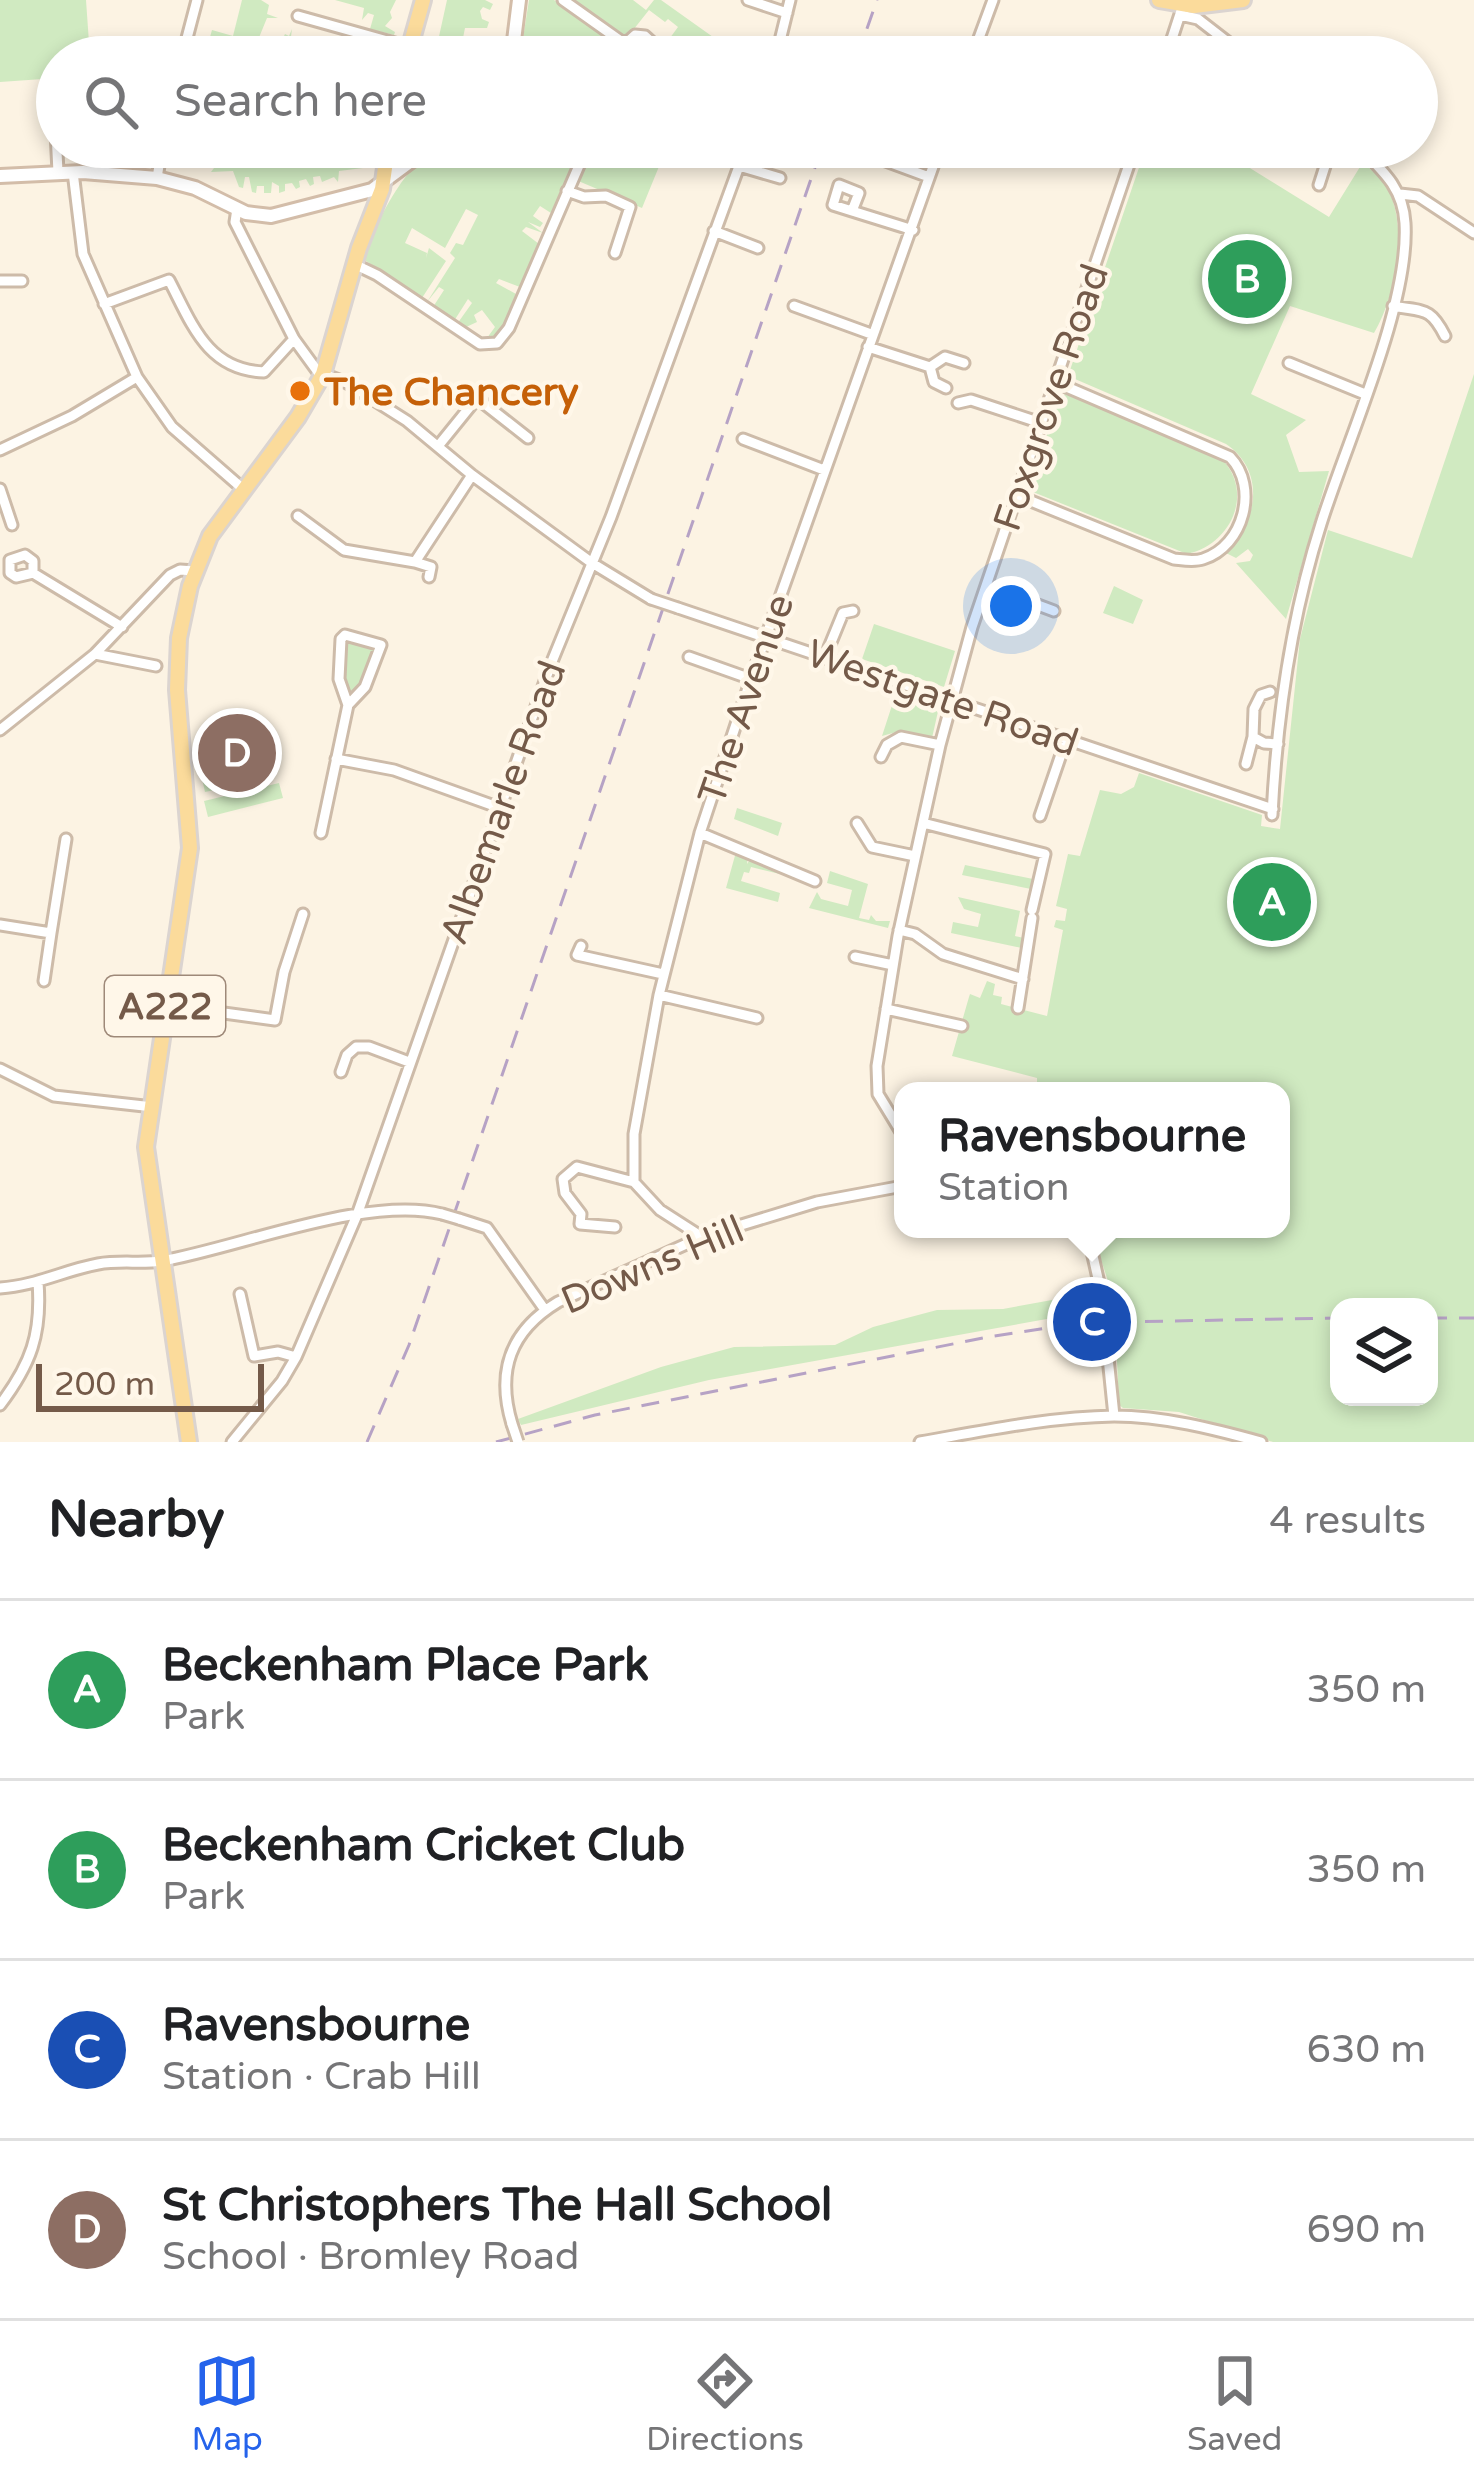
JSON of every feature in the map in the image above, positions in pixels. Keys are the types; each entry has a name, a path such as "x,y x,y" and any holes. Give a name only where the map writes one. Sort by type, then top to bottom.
{"main road":[{"path":"412,36 422,0"},
{"path":"515,36 519,0"},
{"path":"1159,0 1183,7 1243,0"},
{"name":"A222","path":"189,1442 146,1148 190,848 176,666 181,625 195,571 213,530 298,417 323,374 385,168"},
{"path":"0,176 74,172 157,178 195,188 237,209 278,215 383,184 403,168"}],"street":[{"path":"188,36 197,0"},
{"path":"563,0 614,36"},
{"path":"748,0 787,13"},
{"path":"781,36 790,0"},
{"path":"980,36 993,0"},
{"path":"1173,36 1183,7 1219,36"},
{"path":"298,16 359,36"},
{"path":"58,168 58,172"},
{"path":"157,178 159,168"},
{"path":"353,264 480,344 491,345 509,328 578,168"},
{"name":"Albemarle Road","path":"232,1442 296,1358 357,1215 500,808 738,168"},
{"path":"746,168 780,178"},
{"path":"905,168 929,177"},
{"name":"The Avenue","path":"634,1182 634,1134 659,994 700,833 932,168"},
{"name":"Foxgrove Road","path":"894,1120 878,1094 878,1066 899,930 940,745 1016,495 1129,168"},
{"path":"1318,185 1324,168"},
{"path":"1253,737 1278,743 1304,578 1393,306 1405,240 1400,194 1377,168"},
{"path":"74,172 80,243 137,377 172,427 244,489"},
{"path":"567,191 606,196 630,207 615,253"},
{"path":"1400,194 1418,196 1474,233"},
{"path":"237,209 235,222 295,339 323,374"},
{"path":"852,211 913,230"},
{"path":"715,231 758,248"},
{"path":"104,304 165,279 205,345 225,364 263,372 295,339"},
{"path":"0,280 22,281"},
{"path":"794,306 872,334"},
{"path":"1393,306 1429,312 1445,336"},
{"path":"868,347 931,368"},
{"path":"931,368 946,357 964,363"},
{"path":"1289,363 1365,394"},
{"path":"931,368 934,382 946,388"},
{"name":"Westgate Road","path":"323,374 346,383 439,445 472,475 592,563 651,599 1273,812 1278,743"},
{"path":"0,450 72,416 137,377"},
{"path":"1016,495 1174,559 1192,561 1214,554 1230,540 1242,519 1244,483 1229,457 1055,382"},
{"path":"439,445 477,398 528,438"},
{"path":"958,403 971,400 1041,423"},
{"path":"743,439 824,470"},
{"path":"415,562 472,475"},
{"path":"0,489 12,525"},
{"path":"298,516 344,550 431,567 429,578"},
{"path":"0,730 95,654 173,573 195,571"},
{"path":"33,573 122,627"},
{"path":"984,593 1014,596 1054,611"},
{"path":"1034,624 1039,607"},
{"path":"825,657 843,613 853,611"},
{"path":"321,832 348,705 365,687 381,645 345,634 339,679 348,705"},
{"path":"95,654 156,666"},
{"path":"689,657 751,679"},
{"path":"1246,764 1254,709 1261,695 1270,692"},
{"path":"881,757 887,745 901,737 940,745"},
{"path":"1040,816 1066,740"},
{"path":"336,759 394,770 500,808"},
{"path":"857,823 872,847 915,856"},
{"path":"923,823 1045,854 1018,1008"},
{"path":"700,833 815,880"},
{"path":"44,981 66,839"},
{"path":"165,1005 275,1020 303,914"},
{"path":"0,925 51,933"},
{"path":"899,930 915,934 943,954 1023,979"},
{"path":"581,946 577,956 663,974"},
{"path":"855,957 893,965"},
{"path":"659,994 757,1018"},
{"path":"886,1009 962,1026"},
{"path":"341,1072 347,1054 356,1047 410,1061"},
{"path":"0,1069 54,1096 153,1107"},
{"path":"615,1227 580,1224 581,1214 565,1193 563,1179 577,1166 634,1182 660,1210 702,1237"},
{"name":"Downs Hill","path":"518,1442 504,1370 517,1340 544,1310 702,1237 818,1202 894,1188"},
{"path":"0,1288 100,1263 160,1261 357,1215 426,1210 487,1228 544,1310"},
{"path":"1090,1238 1098,1268 1114,1416"},
{"path":"0,1405 23,1375 38,1341 38,1282"},
{"path":"240,1294 254,1356 278,1352 296,1358"},
{"path":"920,1442 1114,1416 1207,1427 1261,1442"},
{"path":"1021,1425 1024,1442"}],"green space":[{"path":"0,0 86,0 89,36 36,36 36,79 0,82"},
{"path":"242,0 261,0 269,5 267,14 278,18 267,18 260,36 233,36"},
{"path":"335,0 396,0 385,26 394,35 370,29 374,15 368,13 362,20 364,8"},
{"path":"447,0 493,4 490,10 483,7 480,11 489,22 487,28 465,28 463,36 439,36"},
{"path":"529,0 554,0 607,36 523,36"},
{"path":"568,0 633,0 646,10 654,0 661,0 712,36 671,36 678,27 649,10 628,36"},
{"path":"214,168 363,168 339,171 338,182 334,177 322,182 320,176 313,177 310,186 306,179 296,189 292,183 285,184 285,191 279,193 279,186 272,182 271,193 257,186 256,193 249,177 243,188 233,171 211,172"},
{"path":"414,168 571,168 551,213 540,206 533,216 543,223 540,227 528,222 543,233 526,227 522,231 539,244 520,287 499,279 496,283 516,294 501,331 486,341 479,338 487,338 495,327 482,310 474,315 477,322 464,328 457,324 472,303 468,299 454,321 433,307 444,290 439,287 427,302 455,258 450,253 456,243 463,245 478,215 466,209 445,248 412,228 405,243 427,253 426,258 429,248 446,261 422,298 363,259"},
{"path":"581,168 658,168 642,208 576,180"},
{"path":"1139,168 1250,168 1329,217 1359,168 1369,168 1387,187 1398,225 1397,263 1374,333 1290,306 1251,394 1306,420 1286,435 1299,472 1329,471 1286,619 1236,563 1250,561 1253,555 1248,549 1236,558 1226,553 1245,527 1253,497 1248,468 1239,455 1226,444 1068,376"},
{"path":"1474,374 1474,1442 1273,1442 1179,1412 1123,1408 1119,1405 1118,1313 1112,1313 1094,1238 1290,1238 1290,1082 1037,1082 1037,1078 952,1056 970,994 980,998 987,981 995,984 993,995 1002,997 1001,1004 1047,1016 1063,930 1054,927 1056,920 1065,921 1067,909 1056,906 1068,854 1080,856 1100,790 1121,794 1134,787 1139,773 1262,815 1261,826 1280,829 1300,639 1328,530 1412,558"},
{"path":"1065,394 1222,459 1232,473 1237,502 1226,529 1202,549 1187,554 1033,492 1030,483"},
{"path":"1114,586 1143,600 1133,624 1103,613"},
{"path":"874,624 955,651 944,687 862,659"},
{"path":"347,640 377,646 362,688 355,692 344,684"},
{"path":"896,693 939,707 932,738 900,731 882,736"},
{"path":"271,759 275,777 205,792 201,774"},
{"path":"279,783 283,798 208,817 204,801"},
{"path":"737,808 782,823 778,836 734,819"},
{"path":"736,852 748,856 747,864 751,858 780,874 751,867 741,881 780,893 778,902 726,888"},
{"path":"965,865 1033,879 1031,889 962,875"},
{"path":"830,871 868,884 859,918 869,920 871,915 876,921 890,921 888,928 809,908 817,892 821,899 848,906 852,890 827,883"},
{"path":"958,897 1020,911 1015,936 1024,938 1022,948 951,933 953,922 978,927 981,914 964,909"},
{"path":"1074,1296 1079,1299 1080,1313 709,1380 521,1425 518,1419 661,1367 734,1347 835,1345 873,1327 937,1310 1003,1309"}],"railway":[{"path":"864,36 877,0"},
{"path":"367,1442 409,1345 815,168"},
{"path":"1115,1322 1330,1318"},
{"path":"1438,1318 1474,1318"},
{"path":"496,1442 595,1415 988,1337 1107,1319"}],"place":[{"name":"Beckenham Cricket Club","path":"1247,279"},
{"name":"The Chancery","path":"300,391"},
{"name":"St Christophers The Hall School","path":"237,753"},
{"name":"Beckenham Place Park","path":"1272,902"},
{"name":"Ravensbourne","path":"1092,1322"}]}
